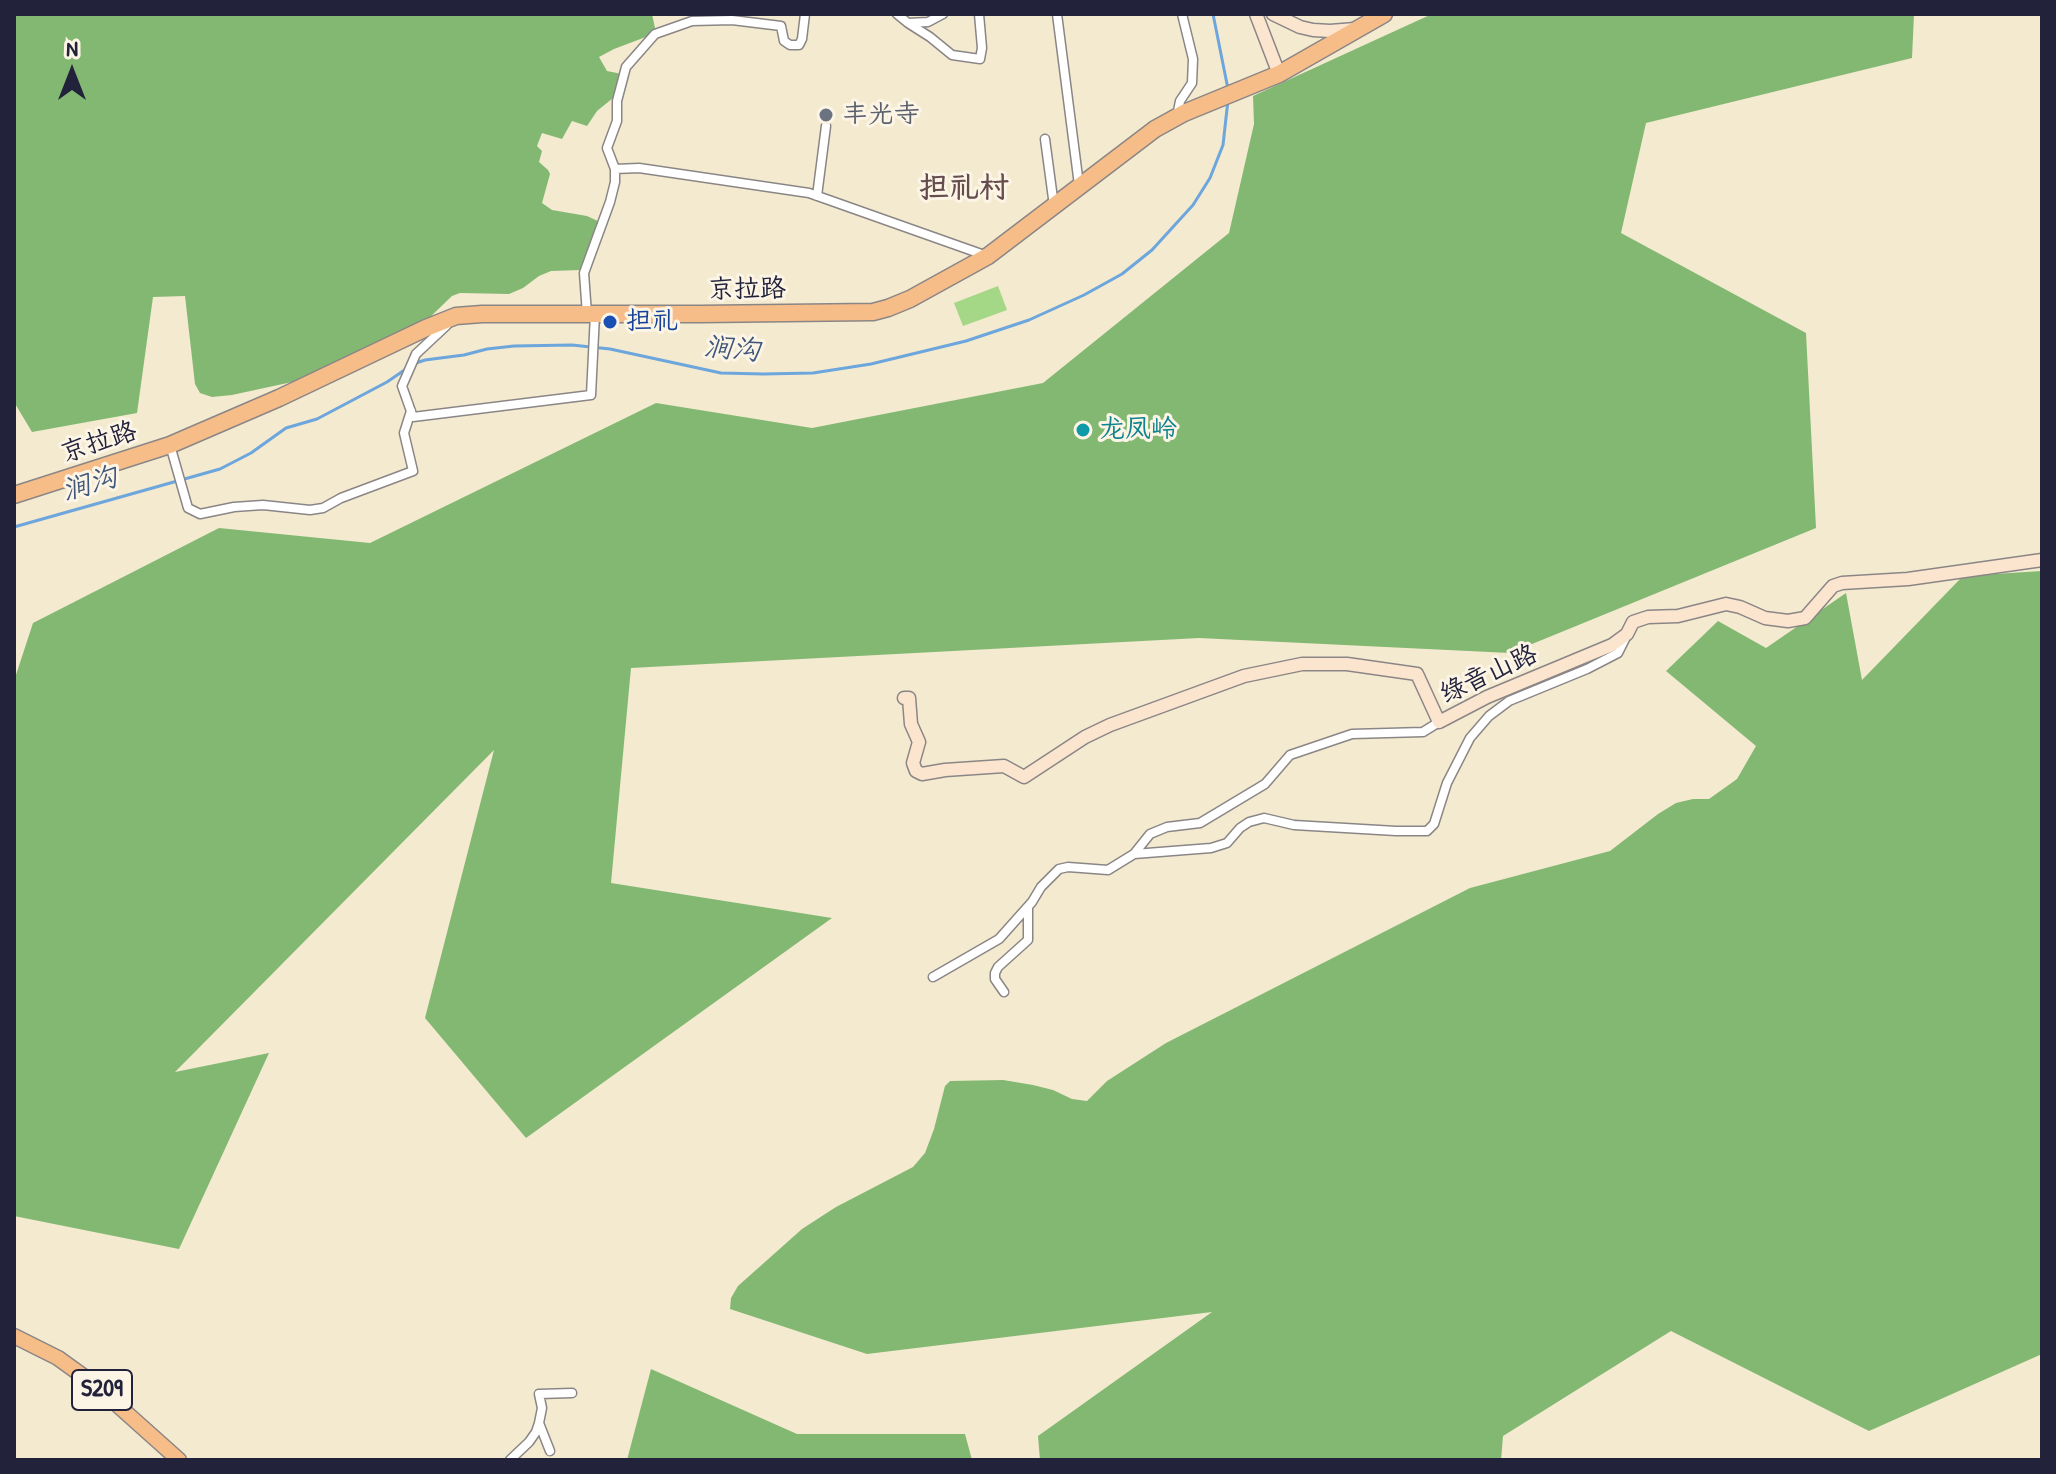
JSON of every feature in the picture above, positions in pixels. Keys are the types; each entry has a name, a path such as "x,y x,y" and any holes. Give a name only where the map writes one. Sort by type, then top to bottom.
{"highway":[{"name":"京拉路","path":"14,495 170,445 456,316 873,312 910,299 988,256 1133,144 1176,117 1274,76 1384,14"}],"main road":[{"name":"S209","path":"14,1336 58,1358 109,1395 177,1459"}],"street":[{"path":"456,316 416,354 402,386 413,417 591,395 595,333 584,273 615,182 615,169 607,148 617,121 617,101 626,67 655,34 692,21 732,20 781,26 784,41 799,45 805,14"},
{"path":"897,14 952,55 980,59 979,14"},
{"path":"908,23 928,22 943,14"},
{"path":"1057,14 1079,186"},
{"path":"1176,117 1180,101 1192,83 1193,59 1182,14"},
{"path":"1256,14 1274,76"},
{"path":"1273,14 1313,30 1359,28"},
{"path":"817,196 826,126"},
{"path":"1045,139 1054,206"},
{"path":"615,169 639,168 809,193 988,256"},
{"path":"170,445 188,508 200,514 263,505 310,510 323,508 341,498 413,471 404,433 411,411"},
{"name":"绿音山路","path":"904,698 909,698 911,724 919,742 913,763 916,771 922,774 1004,766 1024,777 1085,737 1110,725 1244,676 1302,664 1347,664 1417,674 1439,722 1487,697 1612,645 1627,634 1633,622 1648,617 1678,616 1726,604 1765,618 1788,621 1805,618 1833,586 1842,583 1908,579 2042,560"},
{"path":"1134,854 1211,848 1227,843 1249,822 1264,818 1294,825 1427,831 1434,824 1447,783 1470,738 1489,716 1509,701 1618,653 1627,634"},
{"path":"933,977 999,939 1059,869 1108,870 1134,854 1150,834 1167,827 1200,823 1265,784 1290,755 1352,734 1423,732 1439,722"},
{"path":"1004,992 995,979 995,973 1028,940 1028,906"},
{"path":"510,1460 536,1432 542,1408 539,1394 572,1393"},
{"path":"539,1423 550,1451"}],"green space":[{"path":"14,14 652,14 655,28 651,35 599,57 607,71 627,75 613,98 597,111 587,126 572,121 562,139 542,133 537,146 542,151 539,162 550,174 542,203 552,210 587,216 600,222 588,264 581,270 551,271 509,294 460,293 405,334 292,382 212,397 200,393 195,384 185,296 153,297 137,413 32,432 14,402"},
{"path":"1432,14 1914,14 1912,58 1646,123 1621,233 1806,333 1816,528 1510,653 1199,638 631,668 611,883 832,918 526,1138 425,1018 494,750 175,1072 269,1053 179,1249 14,1216 14,681 33,623 219,528 370,543 656,403 812,428 1043,383 1229,233 1254,124 1253,96"},
{"path":"998,286 1007,310 963,326 954,303"},
{"path":"2042,571 2042,1354 1869,1431 1671,1331 1503,1436 1501,1460 1040,1460 1038,1436 1212,1312 867,1354 730,1309 731,1298 738,1286 802,1229 836,1207 913,1167 925,1153 945,1086 950,1081 1003,1080 1053,1090 1072,1099 1087,1101 1107,1081 1166,1043 1470,888 1610,851 1676,803 1709,799 1737,779 1756,746 1666,671 1718,621 1766,648 1846,593 1862,680 1963,576"},
{"path":"651,1369 797,1434 965,1434 972,1460 627,1460"}],"waterway":[{"name":"涧沟","path":"1213,14 1228,89"},
{"name":"涧沟","path":"416,363 487,349 572,345 610,349 721,373 813,373 871,364 966,341 1029,320 1084,295 1122,274 1152,250 1193,205 1210,178 1223,145 1228,100"},
{"name":"涧沟","path":"14,527 220,469 251,453 286,428 317,419 406,369"}],"place":[{"name":"丰光寺","path":"826,115"},
{"name":"担礼","path":"610,322"},
{"name":"龙凤岭","path":"1083,430"}],"district":[{"name":"担礼村","path":"964,189"}]}
